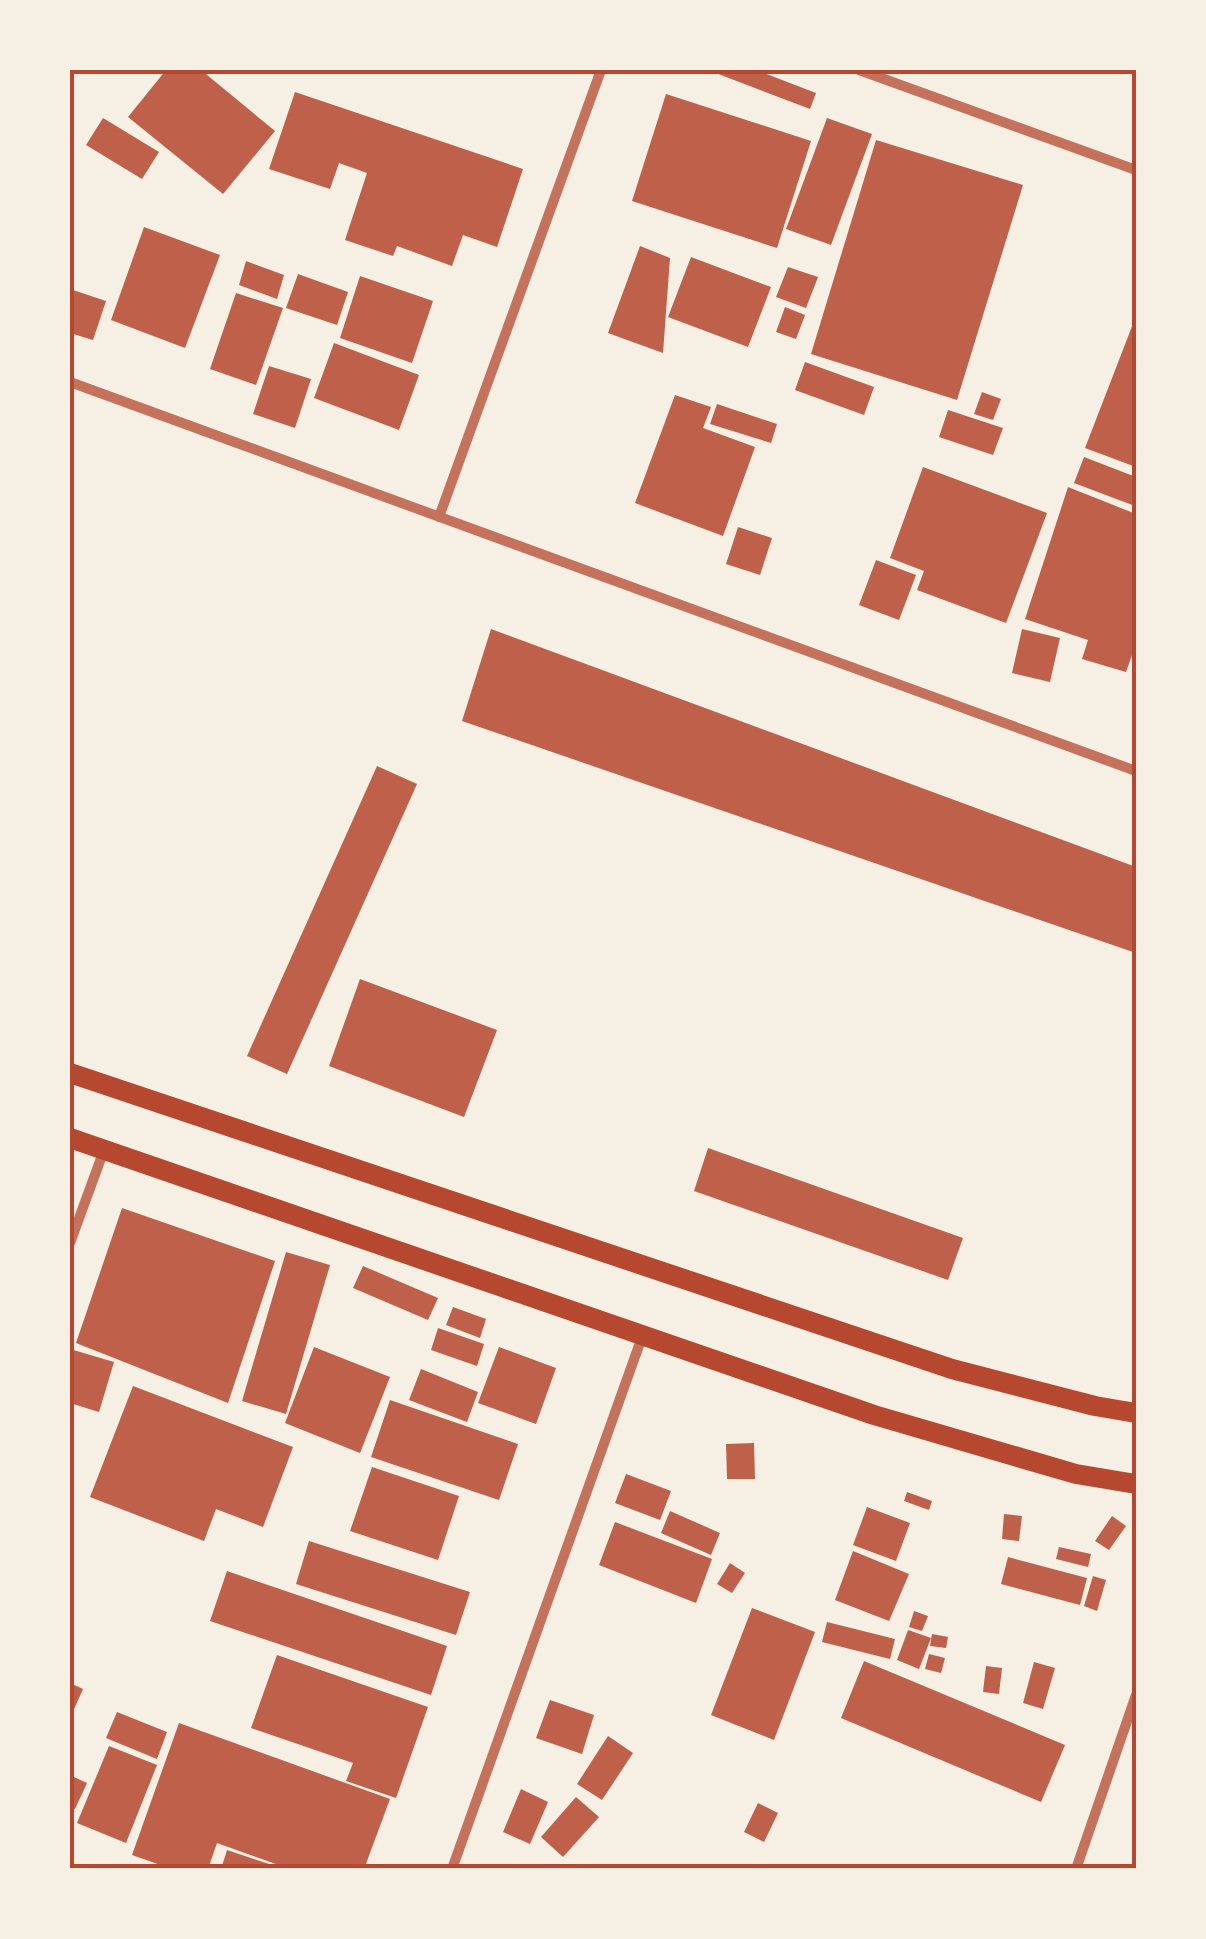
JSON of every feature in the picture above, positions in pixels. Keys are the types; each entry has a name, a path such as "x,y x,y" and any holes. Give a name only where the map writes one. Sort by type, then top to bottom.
{"main road":[{"path":"70,1073 952,1369 1136,1413"},
{"path":"70,1138 893,1420 1076,1474 1136,1484"}],"street":[{"path":"439,517 601,70"},
{"path":"858,70 1136,170"},
{"path":"70,382 1136,771"},
{"path":"70,1243 104,1149"},
{"path":"452,1869 642,1337"},
{"path":"1076,1869 1136,1696"}],"building":[{"path":"166,70 201,70 275,131 223,194 128,117"},
{"path":"708,70 756,70 816,93 810,109"},
{"path":"295,92 523,169 497,247 463,235 452,266 397,246 393,256 345,240 367,173 339,163 330,189 269,169"},
{"path":"666,94 811,141 777,248 632,201"},
{"path":"103,118 159,152 142,179 86,145"},
{"path":"827,118 872,134 831,245 786,229"},
{"path":"876,140 1023,185 957,400 811,354"},
{"path":"144,227 220,255 185,348 111,320"},
{"path":"640,246 670,258 663,353 608,333"},
{"path":"691,257 771,287 748,347 668,317"},
{"path":"246,261 284,275 277,299 239,285"},
{"path":"788,267 818,277 806,308 776,297"},
{"path":"298,274 348,292 337,325 286,308"},
{"path":"360,276 433,301 412,363 340,338"},
{"path":"70,289 106,301 93,340 70,333"},
{"path":"236,293 283,308 256,385 210,369"},
{"path":"785,307 805,315 796,339 776,332"},
{"path":"1136,316 1136,467 1085,448"},
{"path":"334,343 419,375 399,430 314,398"},
{"path":"805,362 874,387 864,415 795,390"},
{"path":"269,366 311,379 295,428 253,414"},
{"path":"982,392 1001,399 993,420 974,414"},
{"path":"675,395 711,407 703,428 755,447 723,536 635,503"},
{"path":"717,404 777,424 771,443 710,424"},
{"path":"948,410 1003,428 993,455 939,437"},
{"path":"1084,457 1136,477 1135,506 1074,483"},
{"path":"923,467 1047,513 1006,623 917,590 924,571 890,558"},
{"path":"1068,487 1136,514 1136,656 1132,655 1126,672 1082,659 1088,640 1025,619"},
{"path":"738,527 772,538 760,575 726,564"},
{"path":"876,560 916,575 899,620 859,605"},
{"path":"491,629 1136,867 1136,953 462,721"},
{"path":"1022,629 1060,638 1050,682 1012,673"},
{"path":"377,766 417,784 287,1074 247,1056"},
{"path":"360,979 497,1030 464,1117 329,1066"},
{"path":"708,1148 963,1238 948,1280 694,1191"},
{"path":"122,1208 275,1261 228,1403 76,1343"},
{"path":"286,1252 330,1265 286,1414 242,1401"},
{"path":"363,1266 438,1298 428,1320 353,1288"},
{"path":"453,1307 486,1319 480,1338 446,1325"},
{"path":"438,1328 484,1344 477,1366 431,1350"},
{"path":"314,1347 390,1377 360,1453 285,1423"},
{"path":"499,1347 556,1368 536,1424 478,1403"},
{"path":"70,1349 114,1362 99,1412 70,1403"},
{"path":"421,1369 478,1392 467,1422 409,1400"},
{"path":"133,1386 293,1447 263,1527 216,1509 204,1541 90,1497"},
{"path":"390,1400 518,1444 499,1500 371,1457"},
{"path":"754,1443 755,1479 727,1479 726,1444"},
{"path":"372,1467 459,1496 438,1560 350,1531"},
{"path":"626,1474 671,1491 660,1520 615,1503"},
{"path":"907,1492 932,1501 929,1510 904,1501"},
{"path":"867,1507 910,1523 896,1561 853,1545"},
{"path":"670,1511 720,1533 711,1555 661,1533"},
{"path":"1004,1514 1022,1516 1019,1541 1002,1539"},
{"path":"1112,1516 1126,1526 1109,1550 1095,1541"},
{"path":"615,1522 712,1559 696,1603 599,1565"},
{"path":"309,1541 470,1592 456,1635 296,1584"},
{"path":"1059,1547 1091,1554 1088,1567 1056,1559"},
{"path":"853,1551 909,1574 889,1621 835,1600"},
{"path":"1008,1557 1087,1578 1080,1605 1001,1584"},
{"path":"730,1563 745,1573 732,1593 717,1584"},
{"path":"227,1571 447,1646 431,1695 210,1621"},
{"path":"1093,1576 1106,1580 1097,1611 1084,1606"},
{"path":"752,1608 815,1632 774,1740 711,1715"},
{"path":"914,1611 928,1616 922,1631 909,1627"},
{"path":"827,1622 895,1639 890,1659 822,1642"},
{"path":"908,1630 931,1638 919,1669 897,1660"},
{"path":"932,1634 948,1637 946,1648 930,1646"},
{"path":"929,1654 945,1658 941,1673 925,1669"},
{"path":"277,1655 428,1707 396,1798 346,1781 353,1763 251,1728"},
{"path":"864,1661 1065,1745 1041,1802 841,1718"},
{"path":"1034,1662 1055,1668 1043,1709 1023,1703"},
{"path":"986,1666 1002,1668 999,1694 983,1692"},
{"path":"70,1683 83,1689 70,1718"},
{"path":"550,1700 594,1715 582,1754 536,1738"},
{"path":"117,1712 167,1732 157,1759 106,1738"},
{"path":"179,1723 390,1799 364,1869 290,1869 217,1843 208,1869 172,1869 132,1855"},
{"path":"608,1736 633,1753 602,1800 577,1784"},
{"path":"109,1746 157,1765 126,1843 77,1823"},
{"path":"74,1777 87,1783 75,1809 70,1807"},
{"path":"521,1789 548,1802 530,1844 503,1832"},
{"path":"576,1797 599,1817 563,1857 541,1837"},
{"path":"758,1803 778,1813 764,1842 744,1832"},
{"path":"227,1850 281,1868 281,1869 221,1869"}]}
